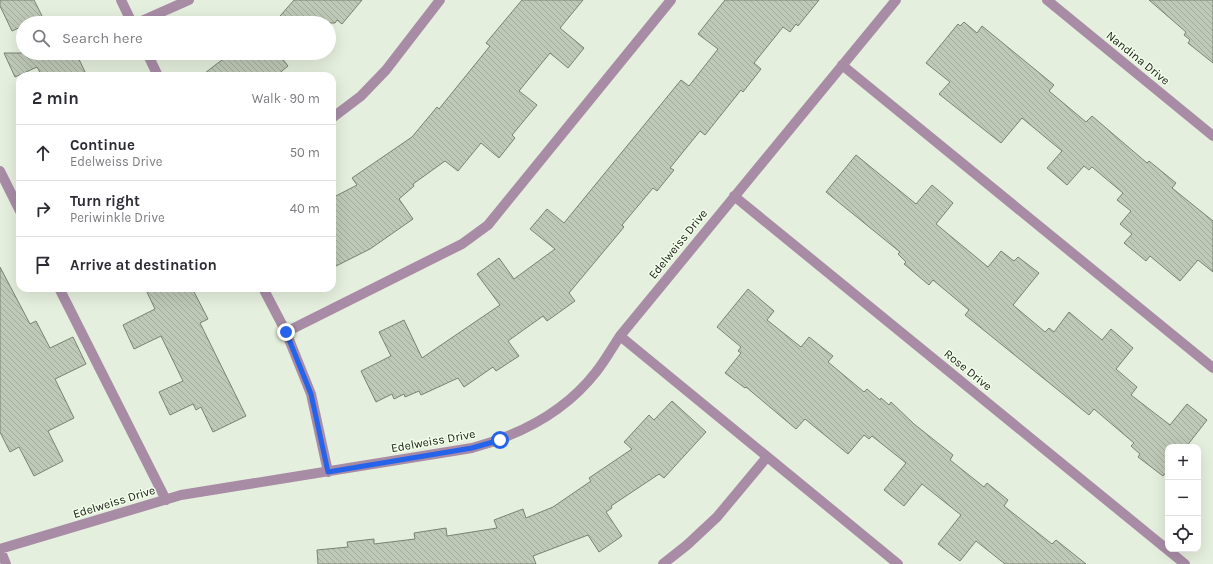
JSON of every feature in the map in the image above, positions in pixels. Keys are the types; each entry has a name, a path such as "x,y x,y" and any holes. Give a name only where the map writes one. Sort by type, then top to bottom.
{"street":[{"path":"121,0 129,16"},
{"path":"153,16 189,0"},
{"path":"336,115 361,96 386,70 440,0"},
{"path":"286,332 462,244 488,226 671,0"},
{"name":"Edelweiss Drive","path":"0,549 181,495 472,448 500,440 528,428 576,394 596,373 620,336 896,0"},
{"name":"Nandina Drive","path":"1047,0 1213,136"},
{"path":"150,60 156,72"},
{"path":"842,65 1213,368"},
{"path":"0,171 16,203"},
{"name":"Rose Drive","path":"734,196 1185,564"},
{"path":"61,292 166,500"},
{"path":"264,292 286,332 311,394 328,472"},
{"path":"620,336 898,564"},
{"path":"663,564 687,545 717,517 767,457"},
{"path":"0,549 6,564"}],"building":[{"path":"0,0 34,0 42,16 16,16 16,29 12,31 0,6"},
{"path":"294,0 362,0 342,24 337,20 336,22 336,16 280,16"},
{"path":"522,0 583,0 560,28 584,48 568,68 550,53 519,91 537,105 512,135 515,138 499,158 481,143 458,171 445,161 413,184 414,186 399,199 413,219 370,249 336,266 336,196 357,185 352,178 412,137 437,107 439,109 490,46 486,43"},
{"path":"725,0 819,0 798,26 796,24 790,32 783,27 754,63 761,69 743,92 741,90 705,135 700,131 670,168 674,170 657,191 653,188 622,225 624,227 569,293 575,301 547,321 543,316 508,341 519,356 496,371 493,367 464,387 458,378 421,395 419,391 405,397 404,394 394,399 392,394 376,402 361,371 391,356 379,332 404,320 422,358 500,305 477,274 499,258 514,279 555,249 530,229 547,209 564,223 681,80 689,86 718,49 698,34"},
{"path":"1149,0 1213,0 1213,63 1188,43 1190,40 1184,35 1186,32"},
{"path":"964,22 977,33 982,26 1054,85 1049,91 1086,122 1092,116 1147,163 1149,161 1176,183 1172,188 1213,221 1213,272 1198,260 1180,281 1150,256 1146,261 1124,243 1132,234 1120,224 1131,211 1117,200 1123,193 1092,167 1089,170 1084,166 1067,185 1047,168 1062,151 1022,118 1001,143 939,94 950,82 926,63 958,24 960,26"},
{"path":"4,53 16,53 16,60 79,60 85,72 40,72 37,67 26,72 16,72 15,77"},
{"path":"222,60 283,60 288,66 281,72 206,72"},
{"path":"856,155 916,204 932,185 953,203 936,224 988,267 1001,251 1014,261 1018,257 1039,273 1013,305 1045,332 1049,328 1054,332 1069,312 1102,340 1111,329 1133,348 1116,369 1137,387 1131,395 1170,425 1187,404 1207,420 1188,444 1165,444 1165,474 1163,476 1138,457 1140,454 1131,446 1134,443 1094,409 1089,415 965,315 969,310 933,280 929,285 904,264 906,262 898,254 900,252 826,192"},
{"path":"0,267 30,324 36,321 50,348 73,337 86,364 55,379 74,418 48,431 63,461 34,476 19,447 10,452 0,432"},
{"path":"748,289 774,311 767,320 801,347 809,337 833,356 828,362 864,392 867,389 880,400 881,398 889,405 891,402 914,424 953,455 950,460 984,487 987,483 1008,500 1004,506 1052,544 1056,540 1086,564 1005,564 976,541 960,561 938,544 961,515 922,484 904,506 884,490 906,463 872,436 869,439 864,435 848,454 805,419 796,429 746,387 745,388 725,373 741,353 738,351 741,347 717,327"},
{"path":"147,292 194,292 208,319 200,323 246,416 213,432 201,407 196,410 193,404 170,415 159,392 183,381 161,336 134,349 123,325 155,309"},
{"path":"672,401 706,432 664,478 659,474 611,506 612,508 606,512 622,536 599,552 588,535 533,556 536,564 318,564 317,550 348,547 347,542 374,539 374,544 415,539 414,533 446,528 447,536 497,528 494,520 523,509 526,518 553,507 591,481 589,478 632,449 624,442 649,415 654,420"}],"route":[{"path":"286,332 311,394 328,472 472,448 500,440"}]}
